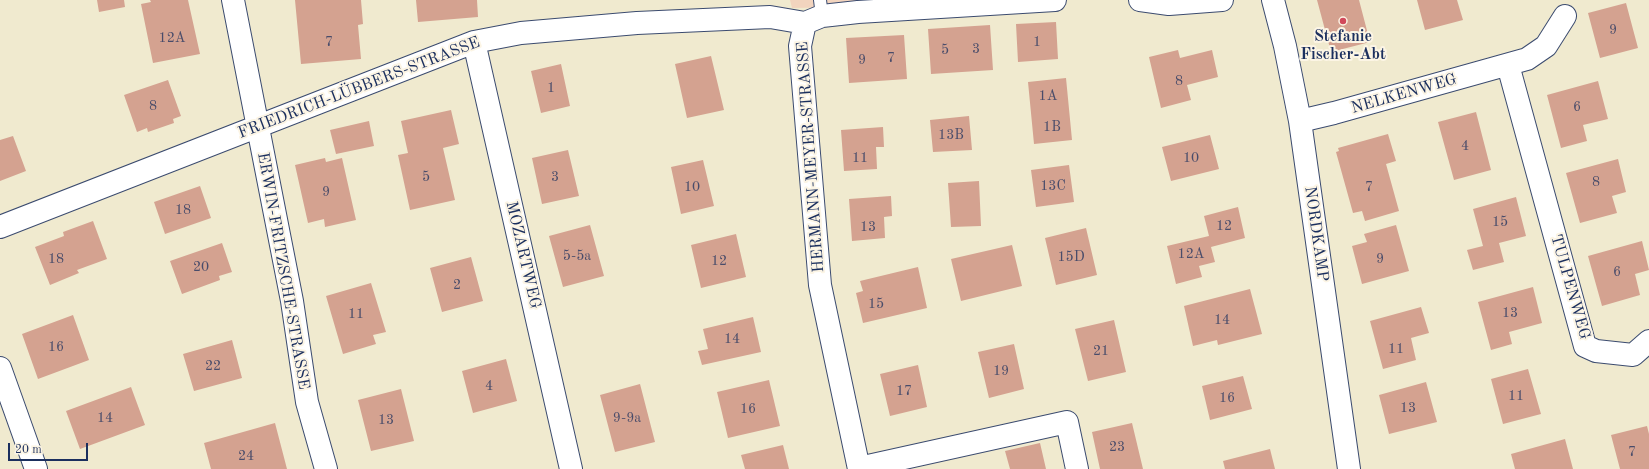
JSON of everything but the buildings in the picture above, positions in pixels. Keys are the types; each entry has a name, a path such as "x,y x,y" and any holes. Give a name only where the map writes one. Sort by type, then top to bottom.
{"street":[{"name":"ERWIN-FRITZSCHE-STRASSE","path":"233,0 292,302 307,402 326,469"},
{"path":"816,13 858,12 1055,0"},
{"path":"1140,0 1169,4 1222,0"},
{"name":"NORDKAMP","path":"1273,0 1285,46 1300,120 1349,469"},
{"name":"FRIEDRICH-LÜBBERS-STRASSE","path":"0,227 474,42 521,33 637,23 770,17 816,13"},
{"name":"HERMANN-MEYER-STRASSE","path":"816,13 800,46 820,285 859,469 1067,422 1077,469"},
{"name":"NELKENWEG","path":"1300,120 1334,113 1527,59 1546,46 1565,16"},
{"name":"MOZARTWEG","path":"474,42 571,469"},
{"name":"TULPENWEG","path":"1508,65 1585,346 1596,351 1633,355 1649,341"},
{"path":"0,368 36,469"}],"shaded area":[{"path":"790,0 905,0 850,7 792,8"}],"place":[{"name":"Stefanie Fischer-Abt","path":"1343,21"}]}
